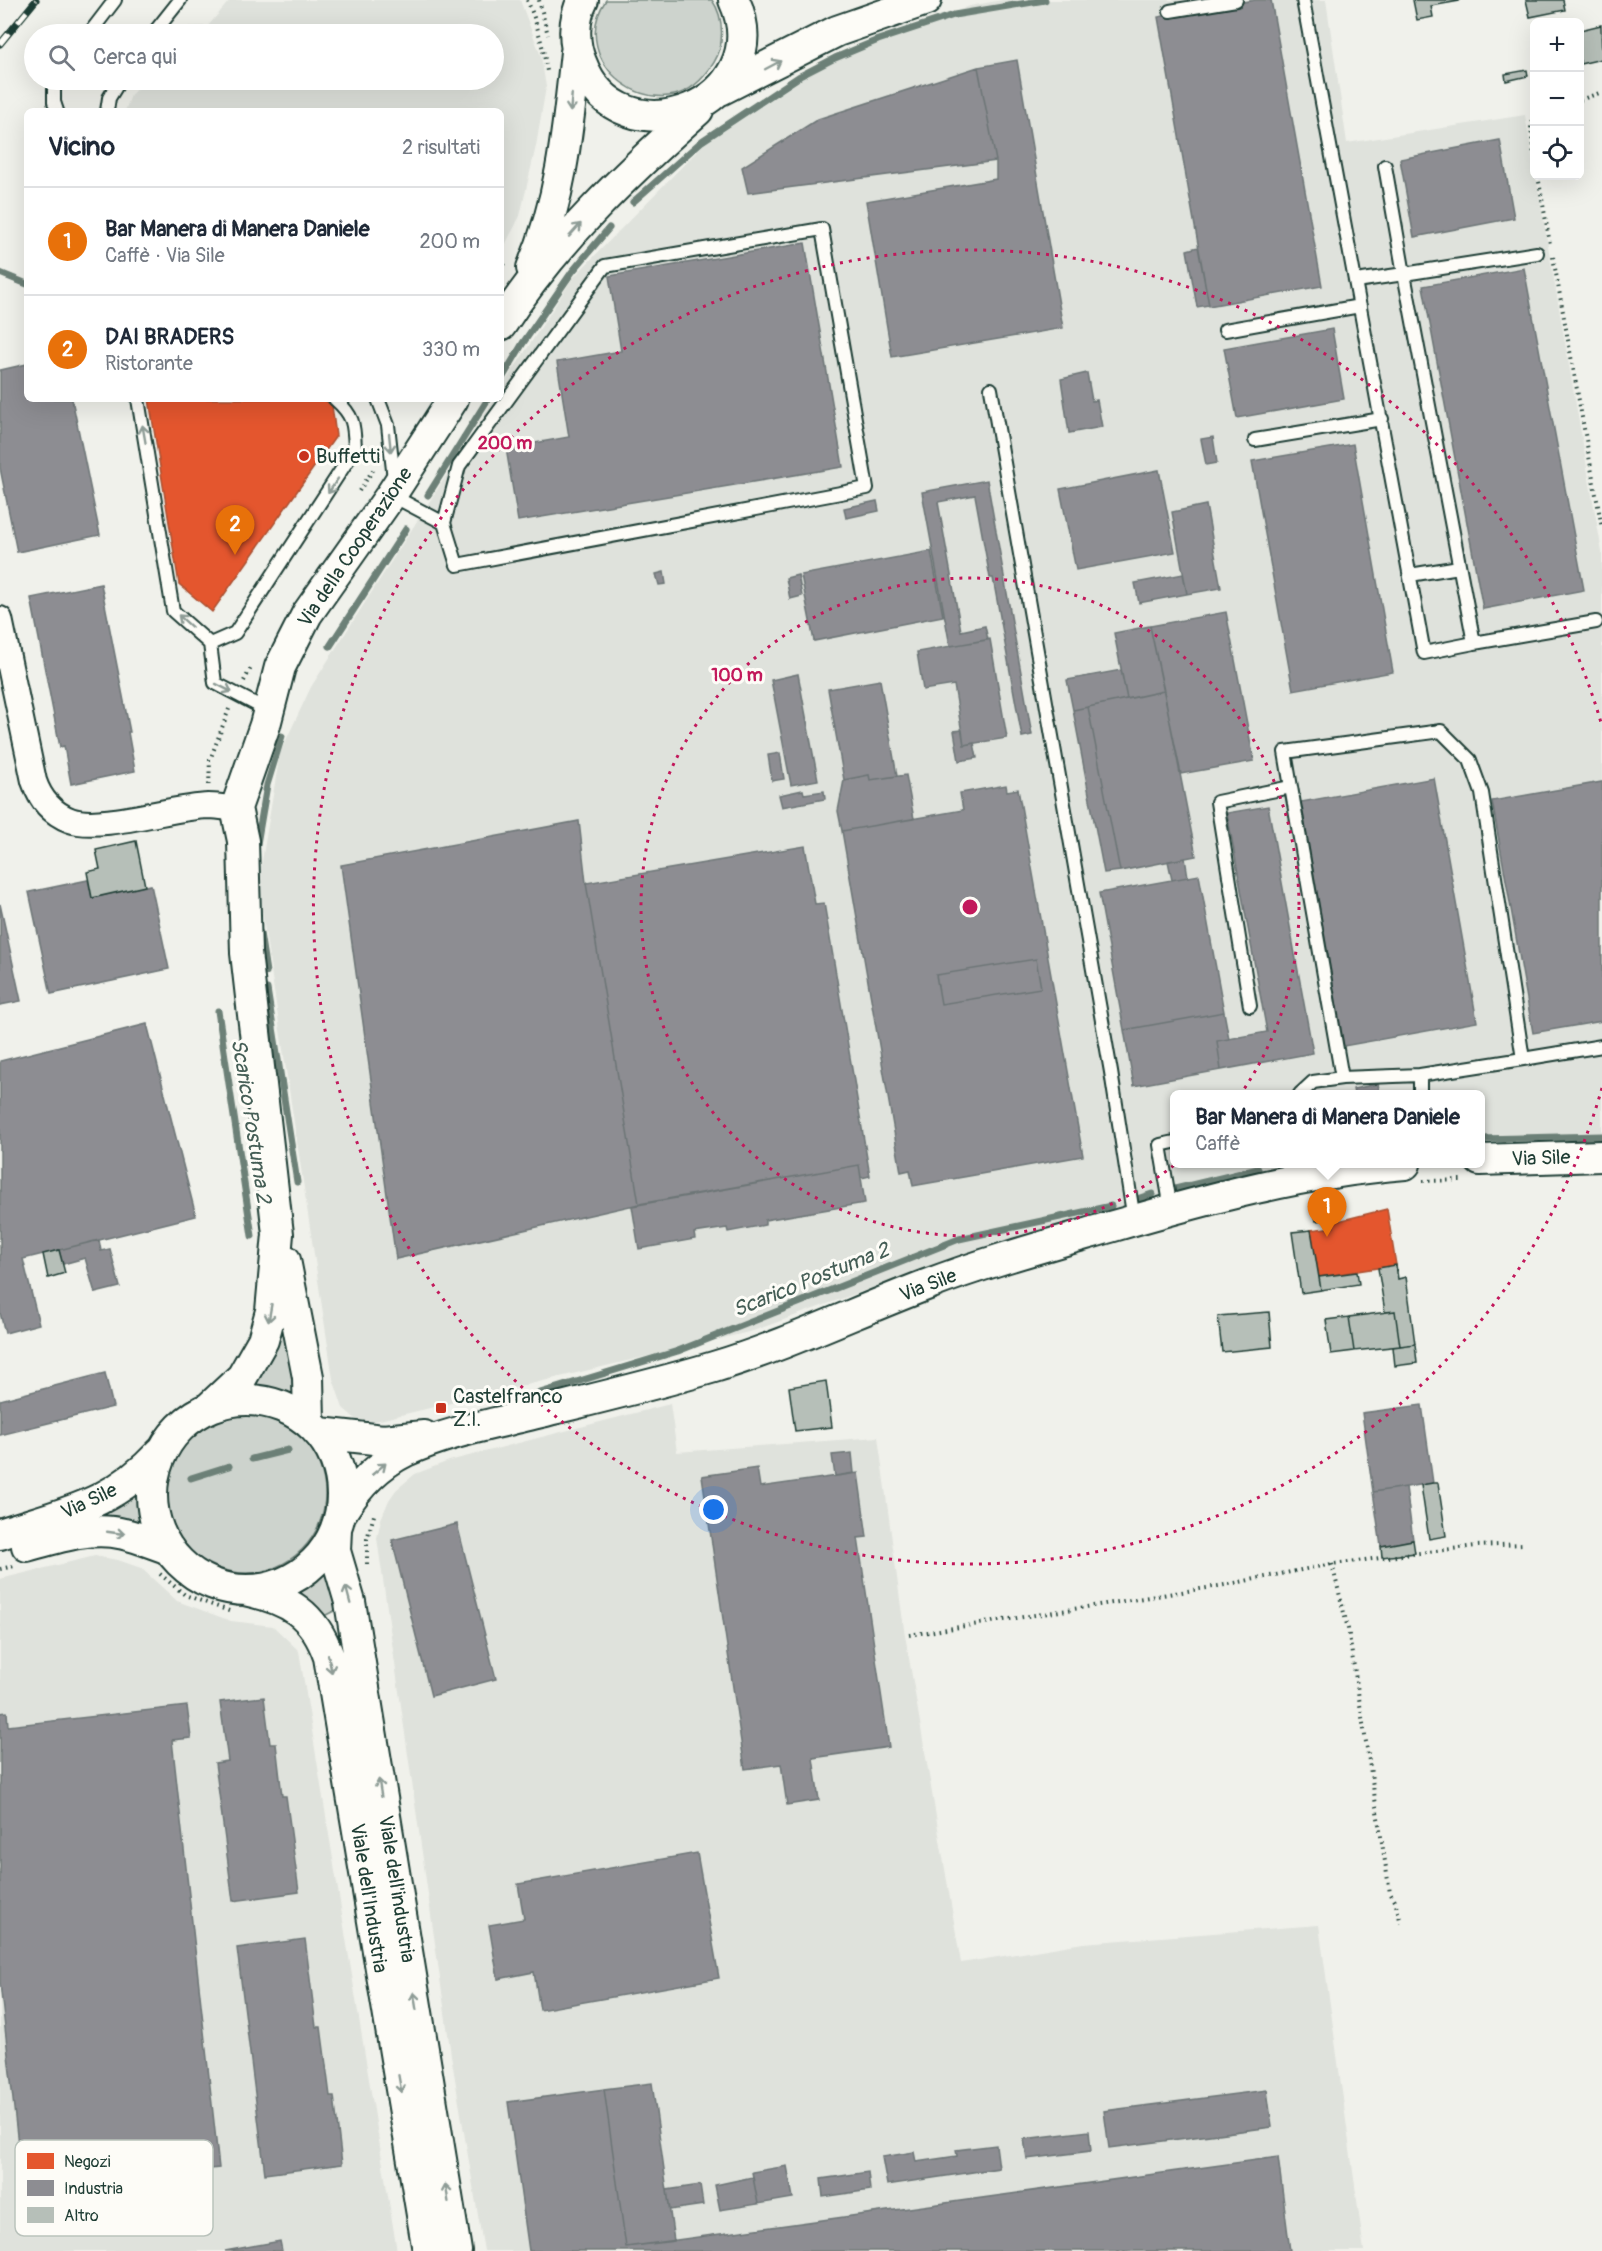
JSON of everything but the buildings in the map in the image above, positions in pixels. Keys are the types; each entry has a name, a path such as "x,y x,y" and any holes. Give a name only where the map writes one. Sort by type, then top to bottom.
{"street":[{"path":"558,0 576,41 584,70 592,84 617,106 649,116 665,116 689,110 837,31 926,0"},
{"path":"523,291 542,244 562,173 568,134 576,21 583,0"},
{"path":"504,320 523,291 622,178 714,95 736,64 740,50 741,20 734,0"},
{"name":"Via della Cooperazione","path":"236,808 269,711 280,667 307,614 393,492 451,402"},
{"path":"0,619 34,781 39,795 53,810 70,820 91,823 207,806 236,808 243,841 246,953 278,1234 303,1350 314,1428"},
{"name":"Via Sile","path":"1485,1160 1602,1156"},
{"name":"Via Sile","path":"338,1521 368,1479 385,1463 408,1450 457,1432 714,1367 786,1343 877,1304 968,1269 1134,1220 1283,1177 1362,1168"},
{"path":"210,1407 239,1400 269,1402 297,1414 314,1428 333,1453 341,1476 338,1521 322,1554 300,1574 239,1601 216,1584 162,1559 152,1491 154,1476 165,1447 184,1424 210,1407 242,1377 263,1340 271,1311 278,1234"},
{"name":"Via Sile","path":"314,1428 383,1440 457,1432"},
{"name":"Via Sile","path":"4,1543 76,1511 120,1488 145,1468 165,1447"},
{"name":"Viale dell'industria","path":"338,1521 335,1551 350,1602 456,2251"},
{"name":"Via Sile","path":"4,1543 100,1531 124,1534 162,1559"},
{"name":"Viale dell'Industria","path":"239,1601 271,1597 300,1612 321,1635 328,1657 428,2251"}],"lane":[{"path":"97,24 115,0"},
{"path":"161,24 180,0"},
{"path":"1170,11 1236,0"},
{"path":"1303,0 1424,653 1596,622"},
{"path":"54,90 56,108"},
{"path":"107,108 109,98 114,90"},
{"path":"1385,166 1474,643"},
{"path":"379,402 388,425 393,492 444,523 457,565 867,488 822,229 605,266 459,466 444,523"},
{"path":"1356,281 1537,253"},
{"path":"1225,330 1360,306"},
{"path":"991,389 1111,1072 1134,1220"},
{"path":"138,402 173,611 210,644 215,683 269,711"},
{"path":"210,644 235,633 355,449 354,427 349,411 338,402"},
{"path":"1255,440 1382,420"},
{"path":"1410,575 1459,567"},
{"path":"1342,1078 1285,752 1441,731 1470,760 1482,794 1523,1059"},
{"path":"1250,1006 1217,802 1291,787"},
{"path":"1305,1090 1313,1082 1342,1078 1420,1075 1602,1046"},
{"path":"1420,1075 1420,1090"},
{"path":"1170,1144 1160,1145 1171,1210"}],"path":[{"path":"527,0 544,50 548,79"},
{"path":"1584,99 1602,92"},
{"path":"1539,180 1602,528"},
{"path":"504,265 512,251"},
{"path":"209,779 210,760 230,708"},
{"path":"367,1567 367,1539 376,1506"},
{"path":"909,1635 1220,1586 1332,1564 1476,1546 1523,1544"},
{"path":"162,1559 185,1595 239,1601"},
{"path":"1332,1564 1348,1629 1390,1893 1395,1901 1401,1923"}],"shaded area":[{"path":"230,0 520,0 541,56 546,87 536,146 520,216 504,247 504,108 126,108 135,90 504,90 504,24 210,24"},
{"path":"606,0 712,0 720,17 721,36 720,49 711,67 704,76 684,91 663,96 641,93 621,82 606,66 597,46 596,23"},
{"path":"1002,0 1326,0 1347,143 1525,115 1530,143 1530,180 1536,180 1602,552 1602,1134 1485,1140 1485,1090 1170,1090 1170,1168 1273,1168 995,1243 753,1331 367,1423 357,1420 343,1408 333,1379 258,885 280,753 311,687 493,402 504,402 504,384 572,279 703,145 828,62 970,6"},
{"path":"278,1305 300,1383 294,1398 273,1389 253,1387"},
{"path":"670,1404 677,1452 878,1437 904,1629 961,1963 1083,1943 1319,1925 1364,2251 484,2251 451,2055 377,1538 381,1519 396,1490 415,1474 449,1461"},
{"path":"246,1415 261,1416 276,1421 290,1428 302,1438 312,1450 319,1464 324,1479 324,1509 319,1524 312,1538 302,1550 290,1560 276,1567 261,1572 246,1573 231,1572 216,1567 202,1560 190,1550 180,1538 173,1524 168,1509 167,1494 168,1479 173,1464 180,1450 190,1438 202,1428 216,1421 231,1416"},
{"path":"138,1487 145,1532 63,1529"},
{"path":"95,1556 118,1560 141,1568 177,1601 231,1621 273,1626 299,1651 397,2251 0,2251 0,1579"},
{"path":"326,1566 336,1610 320,1618 290,1592 310,1580"}],"waterway":[{"path":"633,202 702,141 800,76 835,58 878,40 954,15 1045,0"},
{"path":"504,375 572,272 609,228"},
{"path":"0,273 24,283"},
{"path":"428,495 486,402"},
{"path":"330,646 406,529"},
{"path":"257,844 267,785 282,736"},
{"path":"260,933 266,972"},
{"path":"267,989 297,1182"},
{"name":"Scarico Postuma 2","path":"218,1011 252,1236"},
{"name":"Scarico Postuma 2","path":"1485,1139 1602,1136"},
{"name":"Scarico Postuma 2","path":"1175,1189 1258,1169"},
{"name":"Scarico Postuma 2","path":"1140,1198 1152,1194"},
{"name":"Scarico Postuma 2","path":"527,1397 678,1351 959,1239 1111,1206"},
{"name":"Scarico Postuma 2","path":"252,1459 288,1450"},
{"path":"191,1478 229,1466"}],"railway":[{"path":"0,44 36,0"}],"place":[{"name":"Buffetti","path":"304,456"},
{"name":"DAI BRADERS","path":"235,555"},
{"name":"Bar Manera di Manera Daniele","path":"1327,1237"},
{"name":"Castelfranco Z.I.","path":"441,1408"}]}
